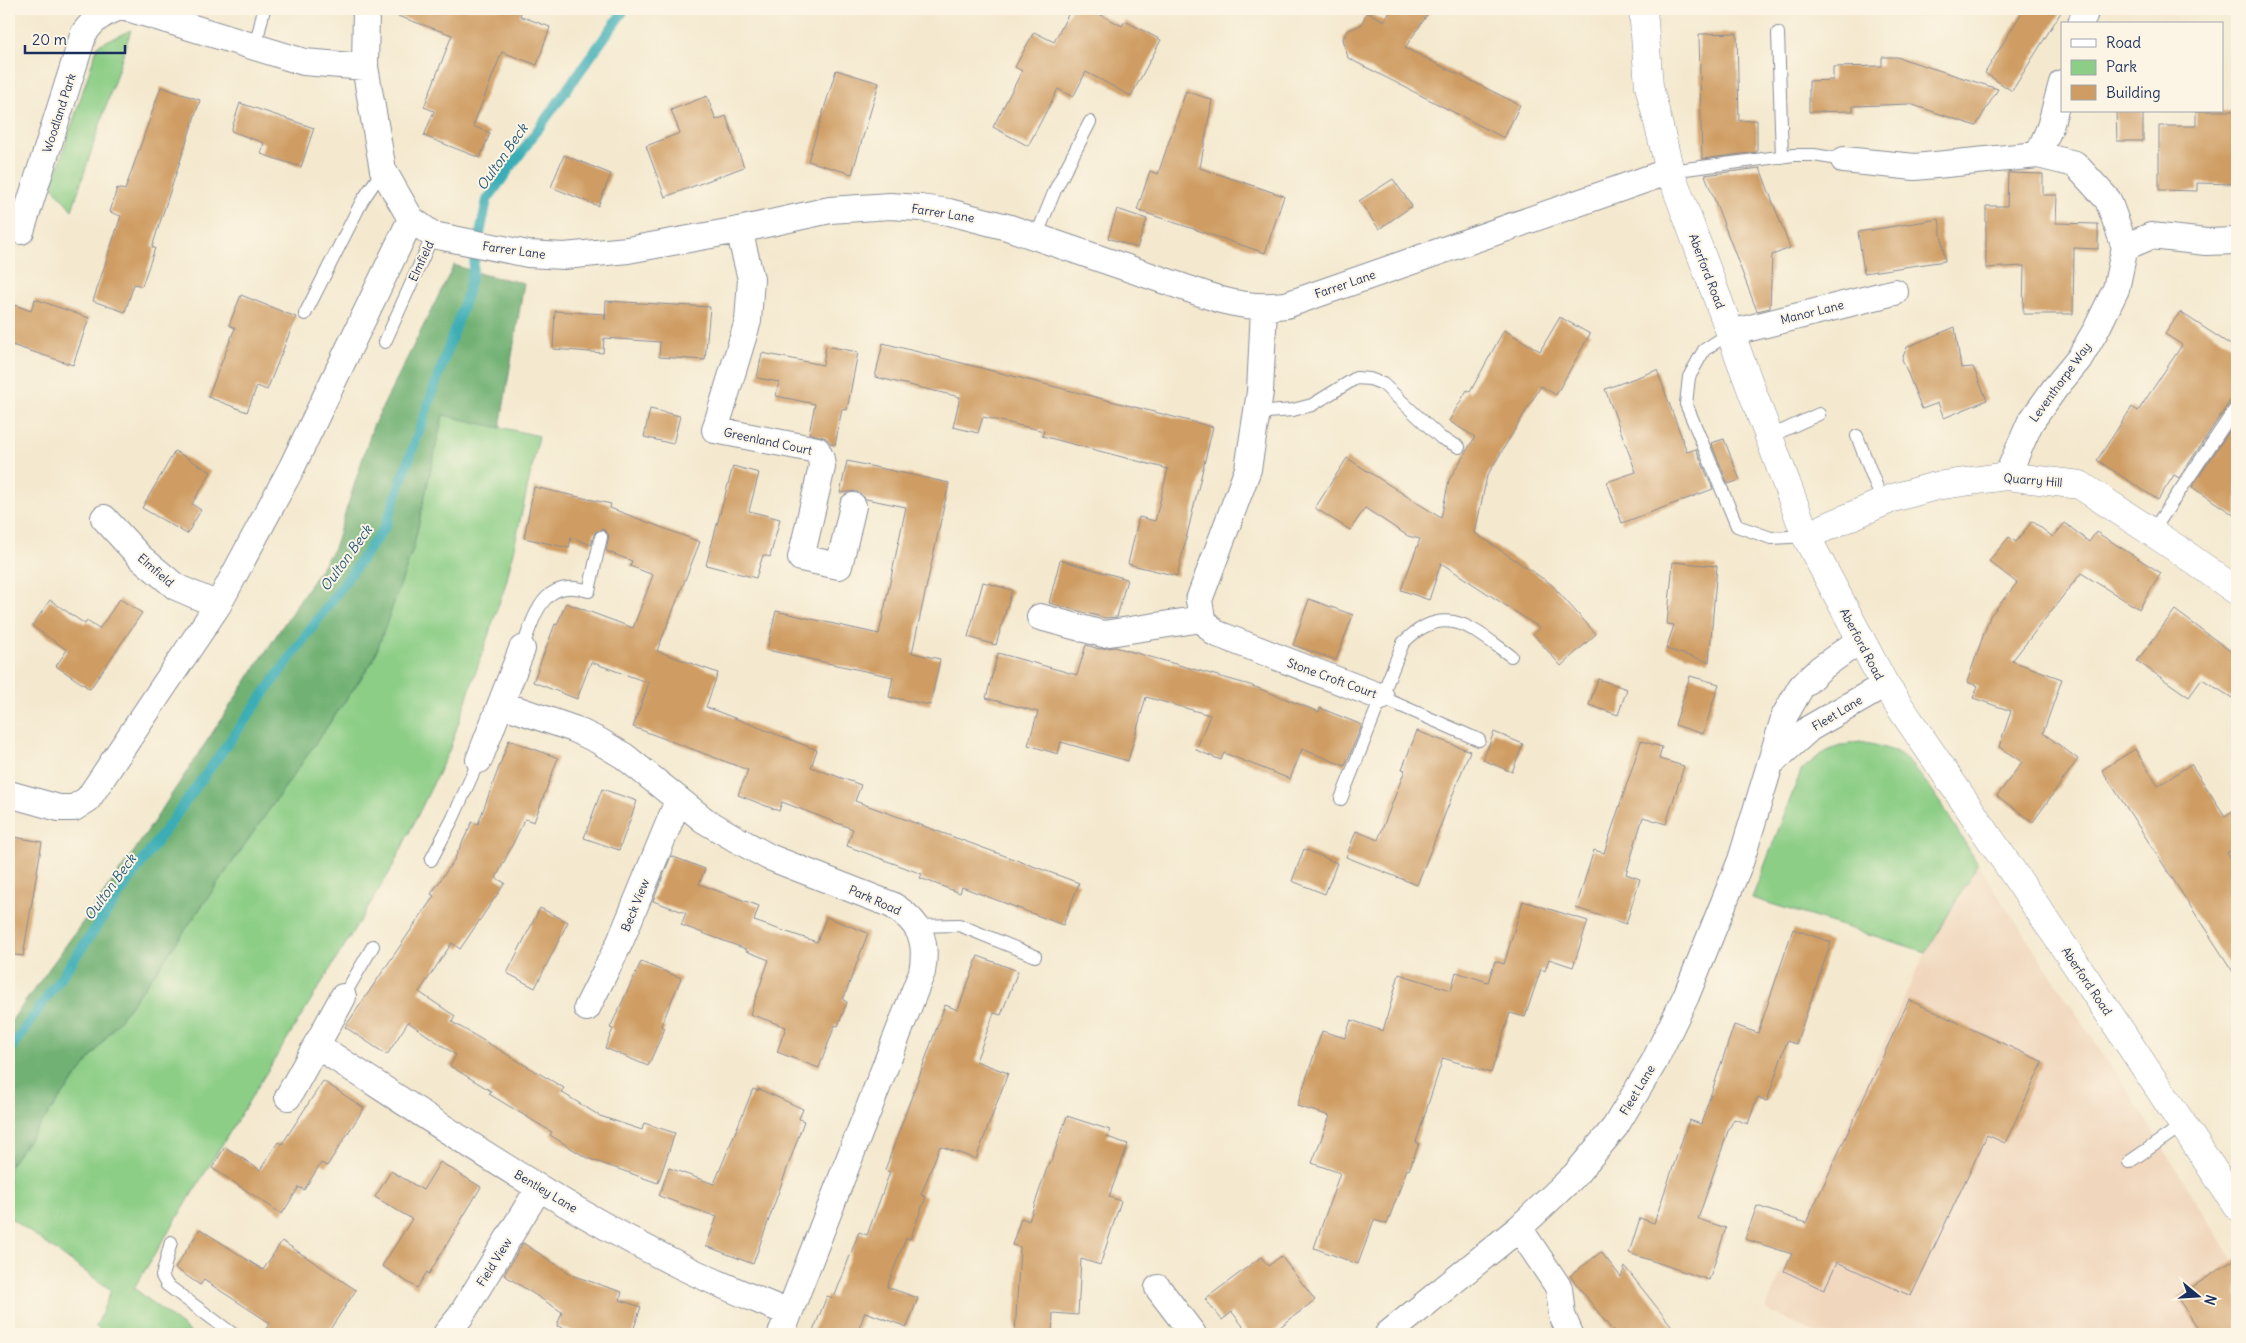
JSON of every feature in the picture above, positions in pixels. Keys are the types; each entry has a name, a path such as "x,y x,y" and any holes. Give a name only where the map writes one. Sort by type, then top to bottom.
{"main road":[{"name":"Aberford Road","path":"1643,9 1648,86 1670,172 1806,536 1885,685 2237,1206"},
{"name":"Quarry Hill","path":"1806,536 1883,503 1936,486 2007,476 2080,485 2152,532 2237,592"}],"street":[{"name":"Woodland Park","path":"21,231 84,33 92,22 102,14 115,9"},
{"path":"131,9 156,12 255,48 304,62 365,67"},
{"name":"Farrer Lane","path":"366,9 365,67 383,170 411,219 441,238 528,254 564,256 628,250 739,230 830,210 890,206 949,212 978,218 1221,300 1242,306 1264,308 1286,305 1670,172"},
{"path":"2082,22 2086,9"},
{"path":"2038,155 2050,127 2061,87"},
{"path":"1844,160 1914,167 2038,155 2075,164 2108,200 2126,247 2151,236 2206,242 2237,241"},
{"path":"9,794 60,808 74,808 88,799 218,605 292,467 411,219"},
{"name":"Greenland Court","path":"739,230 751,279 748,320 715,430 816,450 821,459 822,467 801,558 839,566 853,506"},
{"name":"Leventhorpe Way","path":"2007,476 2030,423 2079,359 2097,328 2116,289 2126,247"},
{"name":"Manor Lane","path":"1730,333 1895,292"},
{"path":"1040,617 1103,634 1202,619 1199,600 1248,469 1260,392 1264,308"},
{"name":"Elmfield","path":"104,518 140,557 176,587 218,605"},
{"name":"Stone Croft Court","path":"1202,619 1215,633 1381,698"},
{"name":"Fleet Lane","path":"1388,1334 1519,1228 1575,1175 1615,1127 1654,1062 1686,996 1729,891 1785,715 1801,686 1821,668 1860,640"},
{"path":"479,760 522,649"},
{"name":"Fleet Lane","path":"1769,765 1810,728 1885,685"},
{"name":"Park Road","path":"500,704 574,729 600,741 624,756 678,801 736,840 769,857 892,905 906,914 916,926 923,940 925,956 922,972 785,1324"},
{"name":"Beck View","path":"588,1008 620,942 678,801"},
{"path":"288,1097 343,997"},
{"name":"Bentley Lane","path":"316,1045 539,1188 785,1324"},
{"name":"Field View","path":"446,1334 460,1317 539,1188"},
{"path":"1519,1228 1559,1288 1562,1315 1570,1334"},
{"path":"1158,1288 1193,1334"}],"lane":[{"path":"255,48 264,9"},
{"path":"1778,33 1782,157"},
{"path":"1036,237 1055,190 1090,122"},
{"path":"1670,172 1782,157 1814,155 1844,160"},
{"path":"305,314 362,201 383,170"},
{"name":"Elmfield","path":"385,342 441,238"},
{"path":"1730,333 1704,350 1690,377 1686,404 1737,526 1770,538 1806,536"},
{"path":"1256,413 1293,410 1312,405 1356,378 1370,379 1383,384 1441,438 1459,447"},
{"path":"2152,532 2237,406"},
{"path":"1769,436 1820,414"},
{"path":"1857,436 1883,503"},
{"path":"522,649 538,608 545,598 554,591 566,587 578,587 589,591 601,537"},
{"name":"Stone Croft Court","path":"1381,698 1403,643 1413,632 1427,625 1441,621 1456,622 1471,627 1511,656"},
{"path":"1341,799 1381,698 1479,740"},
{"path":"431,860 453,818 479,760"},
{"path":"916,926 959,925 1034,956"},
{"path":"343,997 373,946"},
{"path":"2129,1162 2183,1125"},
{"path":"170,1242 162,1276 167,1285 233,1334"}],"shaded area":[{"path":"1978,864 2130,1095 2237,1267 2237,1334 1817,1334 1765,1309 1908,989 1926,952"}],"green space":[{"path":"131,30 72,210 52,186 98,45"},
{"path":"454,265 485,275 524,283 500,428 443,415 413,549 373,661 160,966 9,1166 9,1024 135,850 334,548 373,426"},
{"path":"443,414 539,436 506,583 449,751 391,870 134,1288 192,1334 106,1334 96,1327 111,1290 9,1217 9,1166 160,966 373,661 413,549"},
{"path":"1860,742 1890,750 1910,763 1931,789 1978,864 1926,952 1752,898 1801,771 1828,751"}],"building":[{"path":"389,9 522,9 520,16 550,27 537,65 502,52 473,126 490,133 480,158 424,136 434,111 424,107 452,35 389,13"},
{"path":"1071,9 1090,9 1122,26 1125,21 1161,40 1131,96 1086,72 1073,97 1058,89 1028,146 993,127 1022,71 1015,67 1034,32 1054,42"},
{"path":"1392,9 1431,9 1405,48 1520,105 1504,138 1348,58 1343,39 1347,31 1361,25 1367,12 1384,21"},
{"path":"2024,9 2063,9 2012,91 1985,73"},
{"path":"1737,33 1739,121 1757,120 1757,152 1702,159 1699,34"},
{"path":"1882,57 1897,57 1998,89 1976,126 1910,104 1853,106 1853,111 1809,112 1809,81 1833,80 1833,67 1882,66"},
{"path":"836,70 879,83 852,174 808,161"},
{"path":"161,87 200,100 152,247 155,248 142,286 134,284 125,312 93,301 121,216 110,212 117,188 125,190"},
{"path":"1186,91 1212,100 1200,168 1284,196 1265,253 1137,210 1150,171 1158,174"},
{"path":"707,96 716,120 726,116 744,167 665,197 646,146 680,133 671,110"},
{"path":"240,103 314,128 301,167 261,154 264,143 231,131"},
{"path":"2237,111 2237,179 2234,179 2234,184 2197,183 2197,191 2159,190 2159,126 2196,126 2196,112"},
{"path":"2116,112 2143,112 2143,141 2117,141"},
{"path":"564,155 611,174 598,206 551,187"},
{"path":"1760,168 1790,248 1772,255 1770,308 1757,311 1705,175"},
{"path":"2008,173 2043,174 2043,195 2057,195 2056,223 2098,224 2098,249 2074,248 2073,314 2023,314 2024,266 1986,268 1986,206 2007,206"},
{"path":"1393,179 1412,206 1379,229 1359,201"},
{"path":"1117,209 1147,219 1137,248 1108,238"},
{"path":"1939,219 1945,261 1864,273 1858,232"},
{"path":"241,295 296,317 267,390 257,386 247,412 208,397 235,328 229,325"},
{"path":"35,299 89,318 73,365 9,344 9,303 31,311"},
{"path":"606,301 710,307 705,360 659,357 660,342 604,338 603,353 553,349 555,311 605,314 605,320"},
{"path":"2180,312 2237,349 2237,398 2230,401 2179,478 2174,475 2158,500 2097,460 2132,407 2138,411 2182,345 2165,334"},
{"path":"1560,317 1590,334 1556,395 1541,386 1487,476 1475,533 1551,584 1596,634 1561,666 1533,634 1540,628 1441,563 1429,600 1401,590 1420,539 1408,536 1365,508 1350,530 1315,508 1347,458 1441,518 1449,480 1475,437 1449,421 1467,390 1470,392 1504,330 1540,351"},
{"path":"1955,327 1961,368 1973,367 1987,400 1944,418 1938,403 1922,409 1902,359 1907,347"},
{"path":"883,343 1213,427 1177,576 1128,564 1139,517 1155,521 1168,469 1042,436 1044,431 983,417 978,433 953,427 960,397 875,377"},
{"path":"826,346 858,352 847,410 842,409 835,445 831,444 826,438 809,433 815,404 776,396 779,382 757,378 762,353 823,365"},
{"path":"1657,370 1687,452 1696,449 1713,489 1622,523 1607,482 1636,472 1605,389"},
{"path":"650,409 680,416 673,444 644,437"},
{"path":"2237,420 2237,517 2192,487"},
{"path":"1724,439 1740,480 1728,484 1711,443"},
{"path":"175,451 211,472 192,504 201,510 187,534 142,508"},
{"path":"847,461 949,483 912,653 940,659 930,705 889,697 893,677 767,650 776,611 879,634 906,507 866,499 856,491 840,493"},
{"path":"733,466 759,473 749,511 780,519 770,557 763,555 756,578 706,565"},
{"path":"534,487 611,504 610,508 700,542 657,651 718,673 706,707 817,750 811,767 861,785 855,801 1079,883 1063,925 962,887 960,893 920,878 922,874 847,846 853,829 782,802 779,811 738,795 748,770 633,727 649,683 591,662 577,699 533,682 555,624 557,625 566,603 633,628 653,575 630,566 632,561 606,551 609,535 603,529 595,532 591,545 571,537 569,548 524,538"},
{"path":"2032,521 2053,537 2065,523 2089,542 2096,532 2161,573 2139,609 2081,573 2012,661 2062,679 2043,733 2078,759 2033,822 1997,796 2022,762 1999,747 2011,711 1973,698 1978,686 1967,682 1990,616 2017,583 1989,561 2009,537 2016,542"},
{"path":"1060,560 1127,579 1117,617 1105,618 1049,603"},
{"path":"1673,562 1717,566 1709,662 1666,649 1674,625 1667,624"},
{"path":"983,582 1012,590 996,645 968,637"},
{"path":"120,599 142,613 90,689 56,666 67,650 32,626 50,600 85,624 87,621 99,629"},
{"path":"1309,599 1353,615 1336,660 1293,645"},
{"path":"2175,610 2237,656 2237,701 2202,679 2189,697 2137,661"},
{"path":"1086,645 1099,649 1115,647 1250,685 1319,712 1320,708 1362,725 1345,766 1302,749 1290,779 1224,753 1221,760 1196,750 1210,715 1146,697 1128,761 1061,742 1058,754 1028,745 1038,712 986,698 998,653 1077,675"},
{"path":"1690,676 1719,684 1703,734 1675,725"},
{"path":"1598,679 1627,689 1618,715 1589,705"},
{"path":"1417,731 1470,751 1417,885 1346,857 1356,831 1378,840 1405,770 1402,769"},
{"path":"1494,732 1523,744 1512,772 1483,760"},
{"path":"509,740 558,758 534,822 525,819 496,878 505,883 460,949 452,943 419,992 455,1016 452,1022 564,1088 561,1092 600,1116 642,1130 644,1123 675,1133 658,1183 587,1158 550,1135 552,1132 489,1094 491,1091 450,1066 456,1055 408,1022 387,1055 345,1027 434,896 431,894 454,860 472,822 478,824"},
{"path":"1641,741 1662,747 1659,759 1684,766 1666,824 1643,817 1626,874 1640,879 1626,924 1576,908 1594,850 1604,853"},
{"path":"2135,749 2158,786 2191,764 2225,816 2237,808 2237,846 2227,853 2237,868 2237,978 2102,770"},
{"path":"602,789 637,801 619,850 584,838"},
{"path":"9,836 42,842 23,956 9,954"},
{"path":"1304,849 1337,863 1325,894 1292,881"},
{"path":"671,856 705,869 699,884 759,906 754,921 817,942 826,917 868,933 843,1000 847,1002 838,1026 835,1025 819,1068 777,1052 786,1027 750,1014 769,960 746,951 746,949 681,925 686,913 653,901"},
{"path":"1523,901 1588,921 1573,967 1549,959 1545,971 1541,969 1525,1017 1510,1013 1491,1073 1443,1058 1416,1142 1419,1143 1409,1170 1407,1169 1387,1224 1374,1220 1358,1264 1314,1248 1340,1173 1312,1163 1330,1116 1297,1106 1322,1031 1345,1038 1351,1020 1383,1031 1399,974 1451,990 1456,972 1488,982 1495,961 1504,964"},
{"path":"540,908 568,922 535,988 507,973"},
{"path":"1793,929 1831,942 1796,1044 1787,1041 1767,1101 1757,1098 1748,1124 1734,1119 1728,1131 1698,1219 1726,1228 1709,1280 1629,1253 1640,1218 1654,1223 1689,1120 1701,1124 1734,1025 1758,1033"},
{"path":"978,956 1018,971 1001,1015 994,1013 976,1061 1008,1073 976,1159 940,1146 921,1195 926,1197 910,1239 906,1238 887,1287 918,1298 907,1327 865,1312 857,1334 812,1334 827,1296 834,1298 859,1232 867,1235 890,1172 885,1170 945,1005 958,1010"},
{"path":"641,962 681,978 661,1026 665,1028 648,1066 605,1048 613,1029 610,1028"},
{"path":"1909,1000 2043,1062 2005,1143 1987,1135 1911,1296 1837,1262 1824,1290 1784,1271 1792,1254 1745,1239 1757,1206 1806,1223"},
{"path":"323,1081 364,1108 327,1166 321,1163 304,1190 299,1187 282,1214 212,1168 225,1147 260,1170 278,1142 282,1144"},
{"path":"753,1089 758,1091 759,1089 803,1109 799,1119 804,1121 753,1264 706,1246 717,1217 659,1196 669,1168 714,1184"},
{"path":"1067,1116 1110,1130 1107,1137 1128,1144 1109,1197 1121,1201 1100,1265 1081,1259 1078,1315 1053,1313 1052,1334 1015,1334 1020,1247 1012,1245 1021,1218 1029,1221"},
{"path":"440,1162 481,1187 429,1274 427,1272 417,1288 382,1266 412,1219 375,1197 391,1171 423,1190"},
{"path":"200,1229 263,1270 282,1241 356,1290 327,1334 262,1334 270,1323 204,1280 200,1285 175,1268"},
{"path":"523,1243 574,1276 622,1292 620,1300 641,1307 632,1334 583,1334 557,1326 562,1312 504,1275"},
{"path":"1601,1252 1621,1277 1625,1267 1678,1334 1615,1334 1570,1276"},
{"path":"1281,1256 1315,1300 1271,1334 1249,1334 1232,1312 1222,1320 1205,1299 1261,1257 1268,1266"},
{"path":"2237,1258 2237,1334 2202,1334 2177,1297"}],"waterway":[{"name":"Oulton Beck","path":"9,1051 155,844 385,527 468,292 487,200 625,9"}]}
